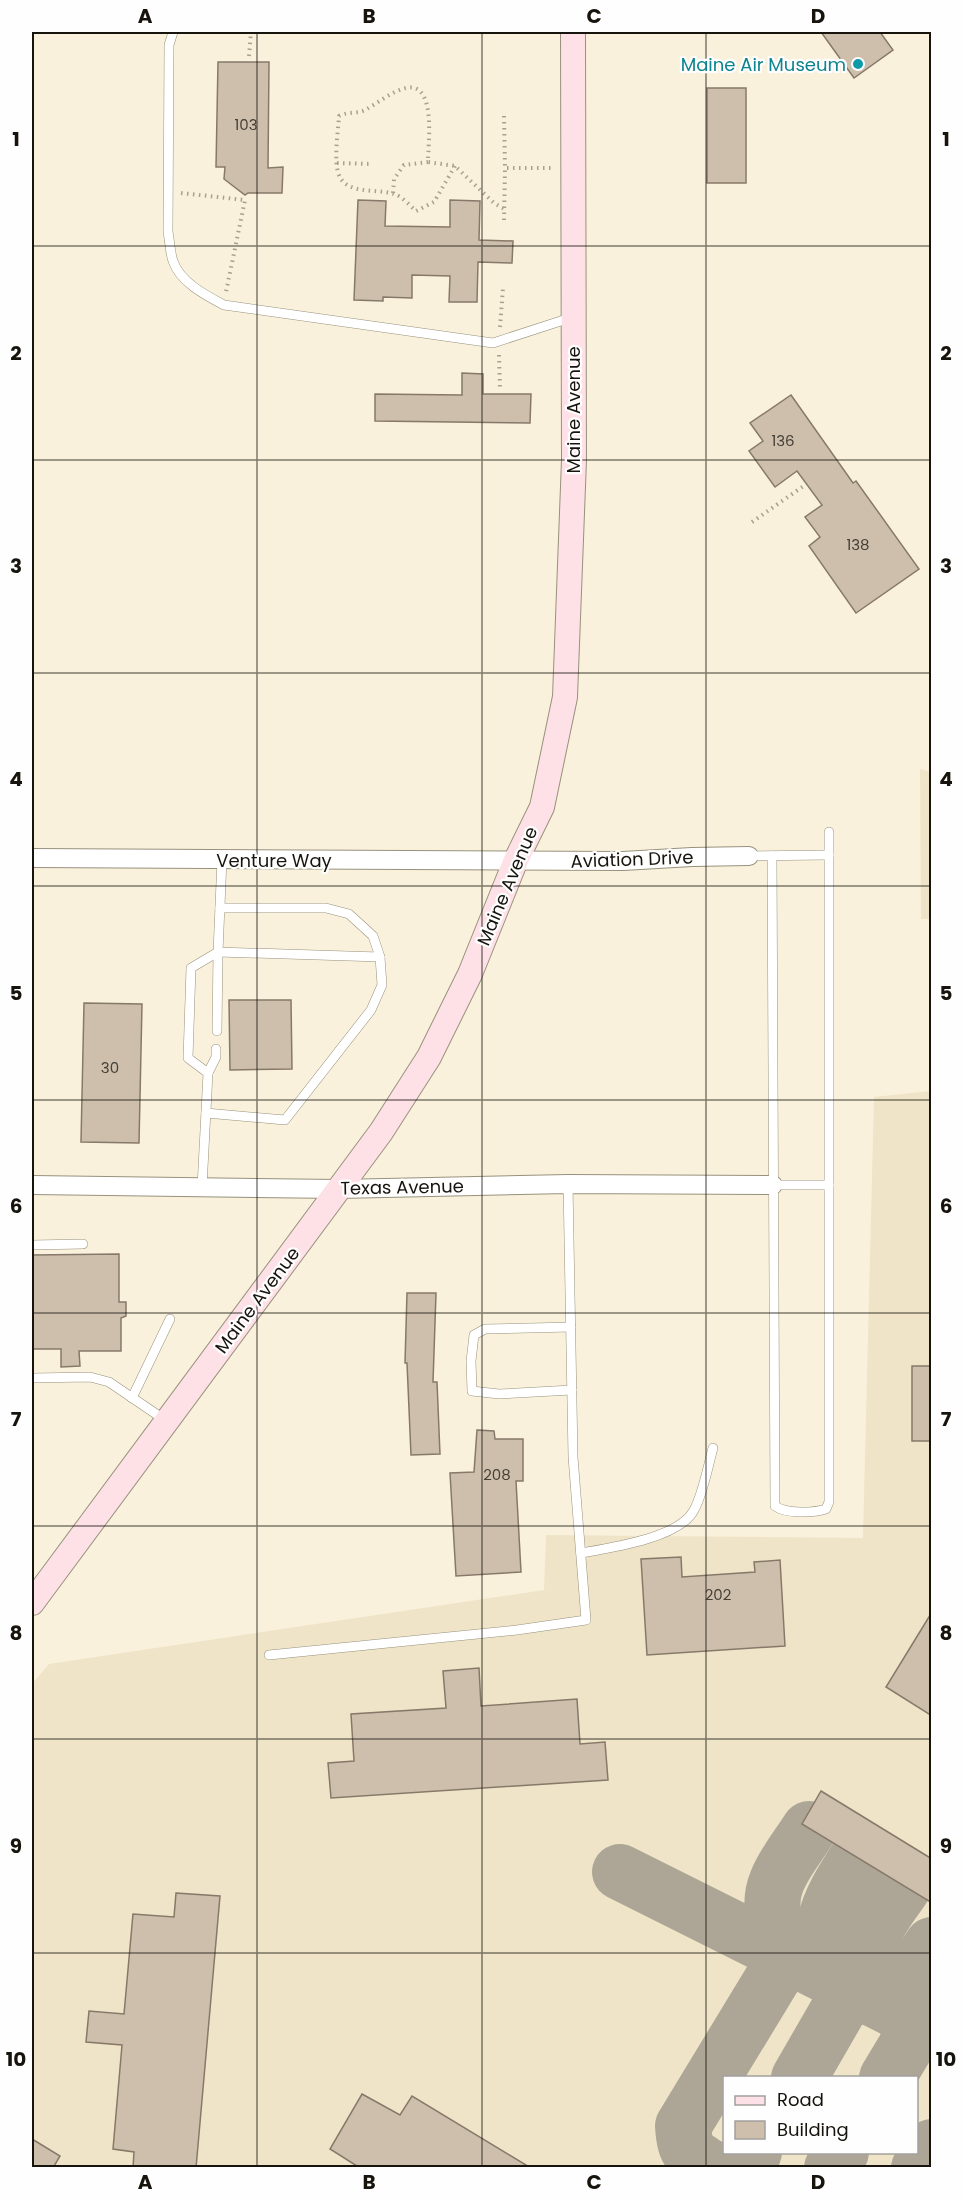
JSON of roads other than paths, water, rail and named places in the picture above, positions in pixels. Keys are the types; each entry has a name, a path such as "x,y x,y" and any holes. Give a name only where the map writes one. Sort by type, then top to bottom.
{"main road":[{"name":"Maine Avenue","path":"32,1603 339,1189 381,1131 429,1057 470,974 516,860 542,807 565,697 574,460 573,32"}],"street":[{"name":"Aviation Drive","path":"516,860 623,861 692,856 749,856"},
{"name":"Venture Way","path":"32,858 516,860"},
{"name":"Texas Avenue","path":"32,1185 339,1189 568,1184 773,1185"}],"lane":[{"path":"173,32 169,45 168,232 173,263 194,287 224,305 493,343 574,316"},
{"path":"772,856 775,1506 780,1510 819,1512 826,1509 829,1502 829,832"},
{"path":"749,856 829,855"},
{"path":"217,1031 222,860"},
{"path":"206,1113 285,1120 371,1010 382,985 380,957 373,936 349,914 326,909 220,909"},
{"path":"208,1073 188,1058 191,968 218,952 380,957"},
{"path":"202,1187 208,1073 216,1057 216,1049"},
{"path":"269,1655 517,1630 586,1620 573,1457 568,1184"},
{"path":"773,1185 829,1185"},
{"path":"32,1245 83,1244"},
{"path":"132,1398 170,1319"},
{"path":"571,1327 485,1329 474,1335 471,1360 472,1391 499,1394 572,1390"},
{"path":"32,1378 90,1377 108,1382 167,1421"},
{"path":"581,1553 622,1547 678,1528 694,1511 713,1448"}],"place":[{"name":"Maine Air Museum","path":"858,64"}]}
